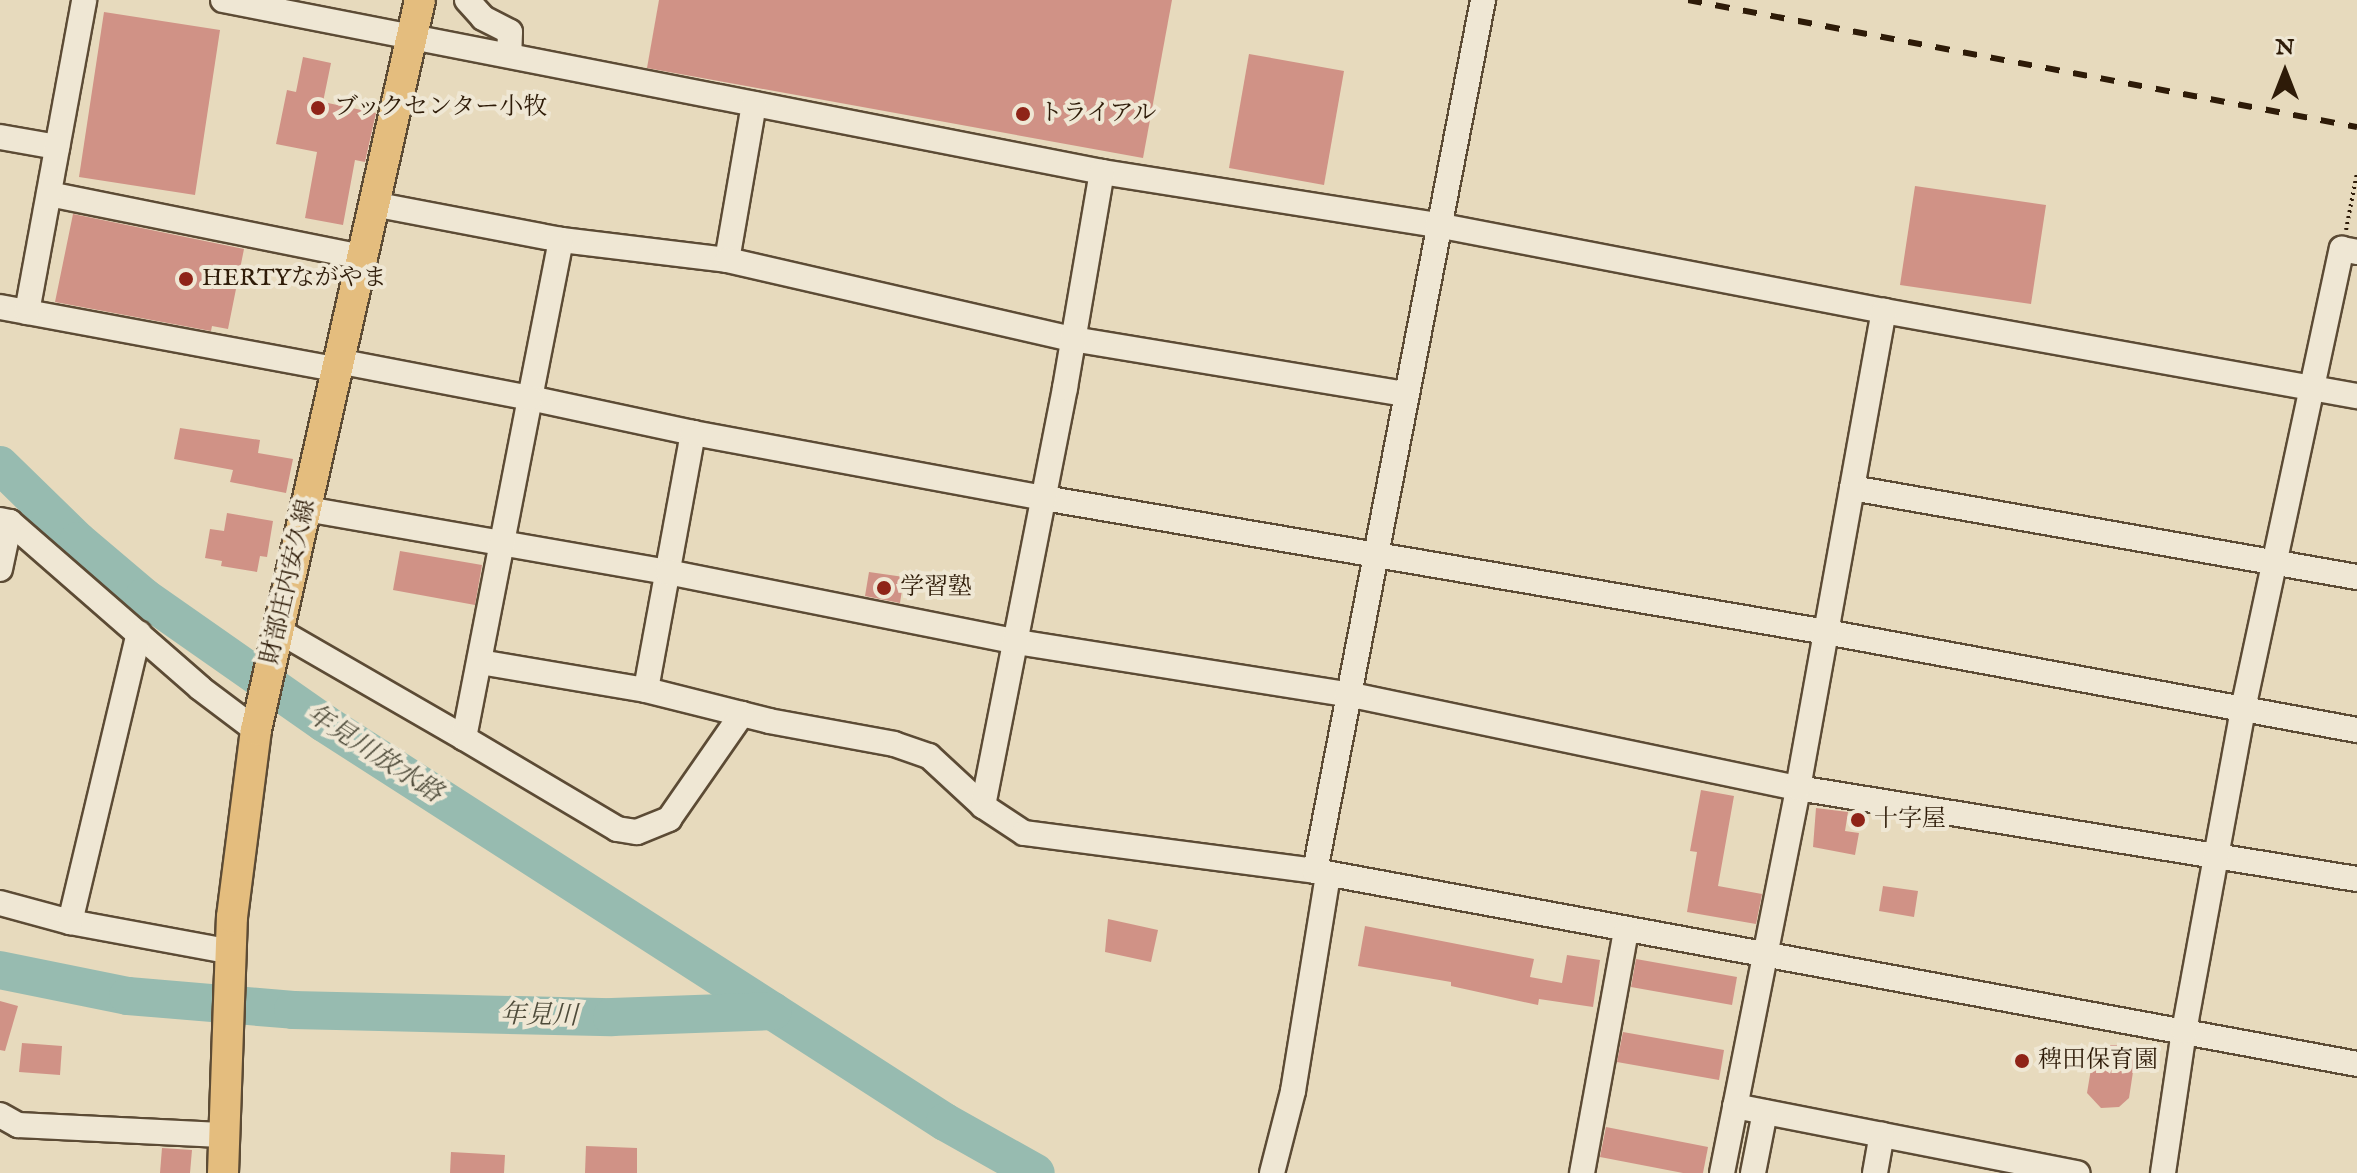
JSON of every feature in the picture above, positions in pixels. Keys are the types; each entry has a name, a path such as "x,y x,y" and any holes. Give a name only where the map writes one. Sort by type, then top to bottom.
{"main road":[{"name":"財部庄内安久線","path":"223,1173 231,1018 232,917 258,722 420,0"}],"street":[{"path":"27,312 84,0"},
{"path":"223,0 330,10 412,35 1102,172 1437,225 1884,311 2357,396"},
{"path":"467,0 483,18 500,24 510,32 509,55"},
{"path":"1272,1173 1293,1091 1347,694 1483,0"},
{"path":"727,260 754,104"},
{"path":"0,137 57,147"},
{"path":"983,806 1017,642 1102,172"},
{"path":"49,194 361,257"},
{"path":"373,204 561,240 727,260 1073,339 1404,394"},
{"path":"464,738 561,240"},
{"path":"2163,1173 2184,1031 2243,709 2314,388 2350,250"},
{"path":"0,307 530,398 693,433 1044,498 1826,632 2357,730"},
{"path":"1722,1173 1762,956 1798,788 1884,311"},
{"path":"646,690 693,433"},
{"path":"1852,488 2357,577"},
{"path":"306,509 668,572 1017,642 1347,694 1798,788 2357,879"},
{"path":"0,569 5,521"},
{"path":"5,521 200,688 258,722"},
{"path":"70,922 139,633"},
{"path":"278,635 464,738 617,829 637,832 669,819 742,714"},
{"path":"480,662 646,690 742,714 894,744 929,756 983,806 1024,833 1322,872 1626,931 2357,1064"},
{"path":"0,903 232,960"},
{"path":"1582,1173 1626,931"},
{"path":"1735,1106 2077,1173"},
{"path":"1753,1173 1765,1112"},
{"path":"0,1115 18,1125 226,1135"},
{"path":"1875,1173 1882,1135"}],"path":[{"path":"2350,250 2357,173"}],"building":[{"name":"トライアル","path":"659,0 1172,0 1143,158 647,68"},
{"path":"104,12 220,30 195,195 79,177"},
{"path":"1249,54 1344,71 1324,185 1229,168"},
{"name":"ブックセンター小牧","path":"303,57 331,63 323,102 376,113 365,162 355,160 343,225 305,218 317,152 276,144 287,90 296,92"},
{"path":"1915,186 2046,205 2031,304 1900,285"},
{"path":"73,214 244,249 228,329 212,326 211,331 55,302"},
{"path":"180,428 260,440 258,453 293,459 286,493 230,482 233,470 174,459"},
{"path":"227,513 273,521 267,557 260,556 257,572 221,566 222,561 205,558 210,529 224,531"},
{"path":"400,551 482,565 475,605 393,590"},
{"name":"学習塾","path":"869,572 904,577 900,603 865,596"},
{"path":"1701,790 1734,796 1718,886 1762,894 1756,924 1687,912 1697,852 1690,851"},
{"path":"1816,808 1848,812 1845,831 1859,833 1855,855 1813,847"},
{"path":"1883,886 1918,891 1914,917 1879,911"},
{"path":"1108,919 1158,930 1151,962 1105,952"},
{"path":"1365,926 1534,959 1530,977 1562,983 1567,955 1600,960 1593,1007 1539,999 1538,1005 1451,986 1451,982 1358,966"},
{"path":"1636,959 1737,977 1732,1005 1631,987"},
{"path":"0,1001 18,1006 5,1051 0,1050"},
{"path":"1623,1032 1724,1050 1719,1080 1617,1062"},
{"path":"22,1043 62,1046 60,1075 19,1072"},
{"path":"2095,1045 2124,1045 2136,1052 2129,1098 2119,1107 2101,1108 2087,1093"},
{"path":"1606,1127 1708,1147 1703,1173 1683,1173 1600,1157"},
{"path":"586,1146 637,1148 637,1173 585,1173"},
{"path":"162,1148 192,1150 190,1173 160,1173"},
{"path":"451,1152 505,1155 504,1173 450,1173"}],"waterway":[{"name":"年見川放水路","path":"0,465 78,541 144,597 324,723 945,1122 1036,1173"},
{"name":"年見川","path":"0,970 128,996 293,1010 612,1017 773,1011"}],"railway":[{"path":"1688,0 2357,127"}],"place":[{"name":"ブックセンター小牧","path":"318,108"},
{"name":"トライアル","path":"1023,114"},
{"name":"HERTYながやま","path":"186,279"},
{"name":"学習塾","path":"884,588"},
{"name":"十字屋","path":"1858,820"},
{"name":"稗田保育園","path":"2022,1061"}]}
